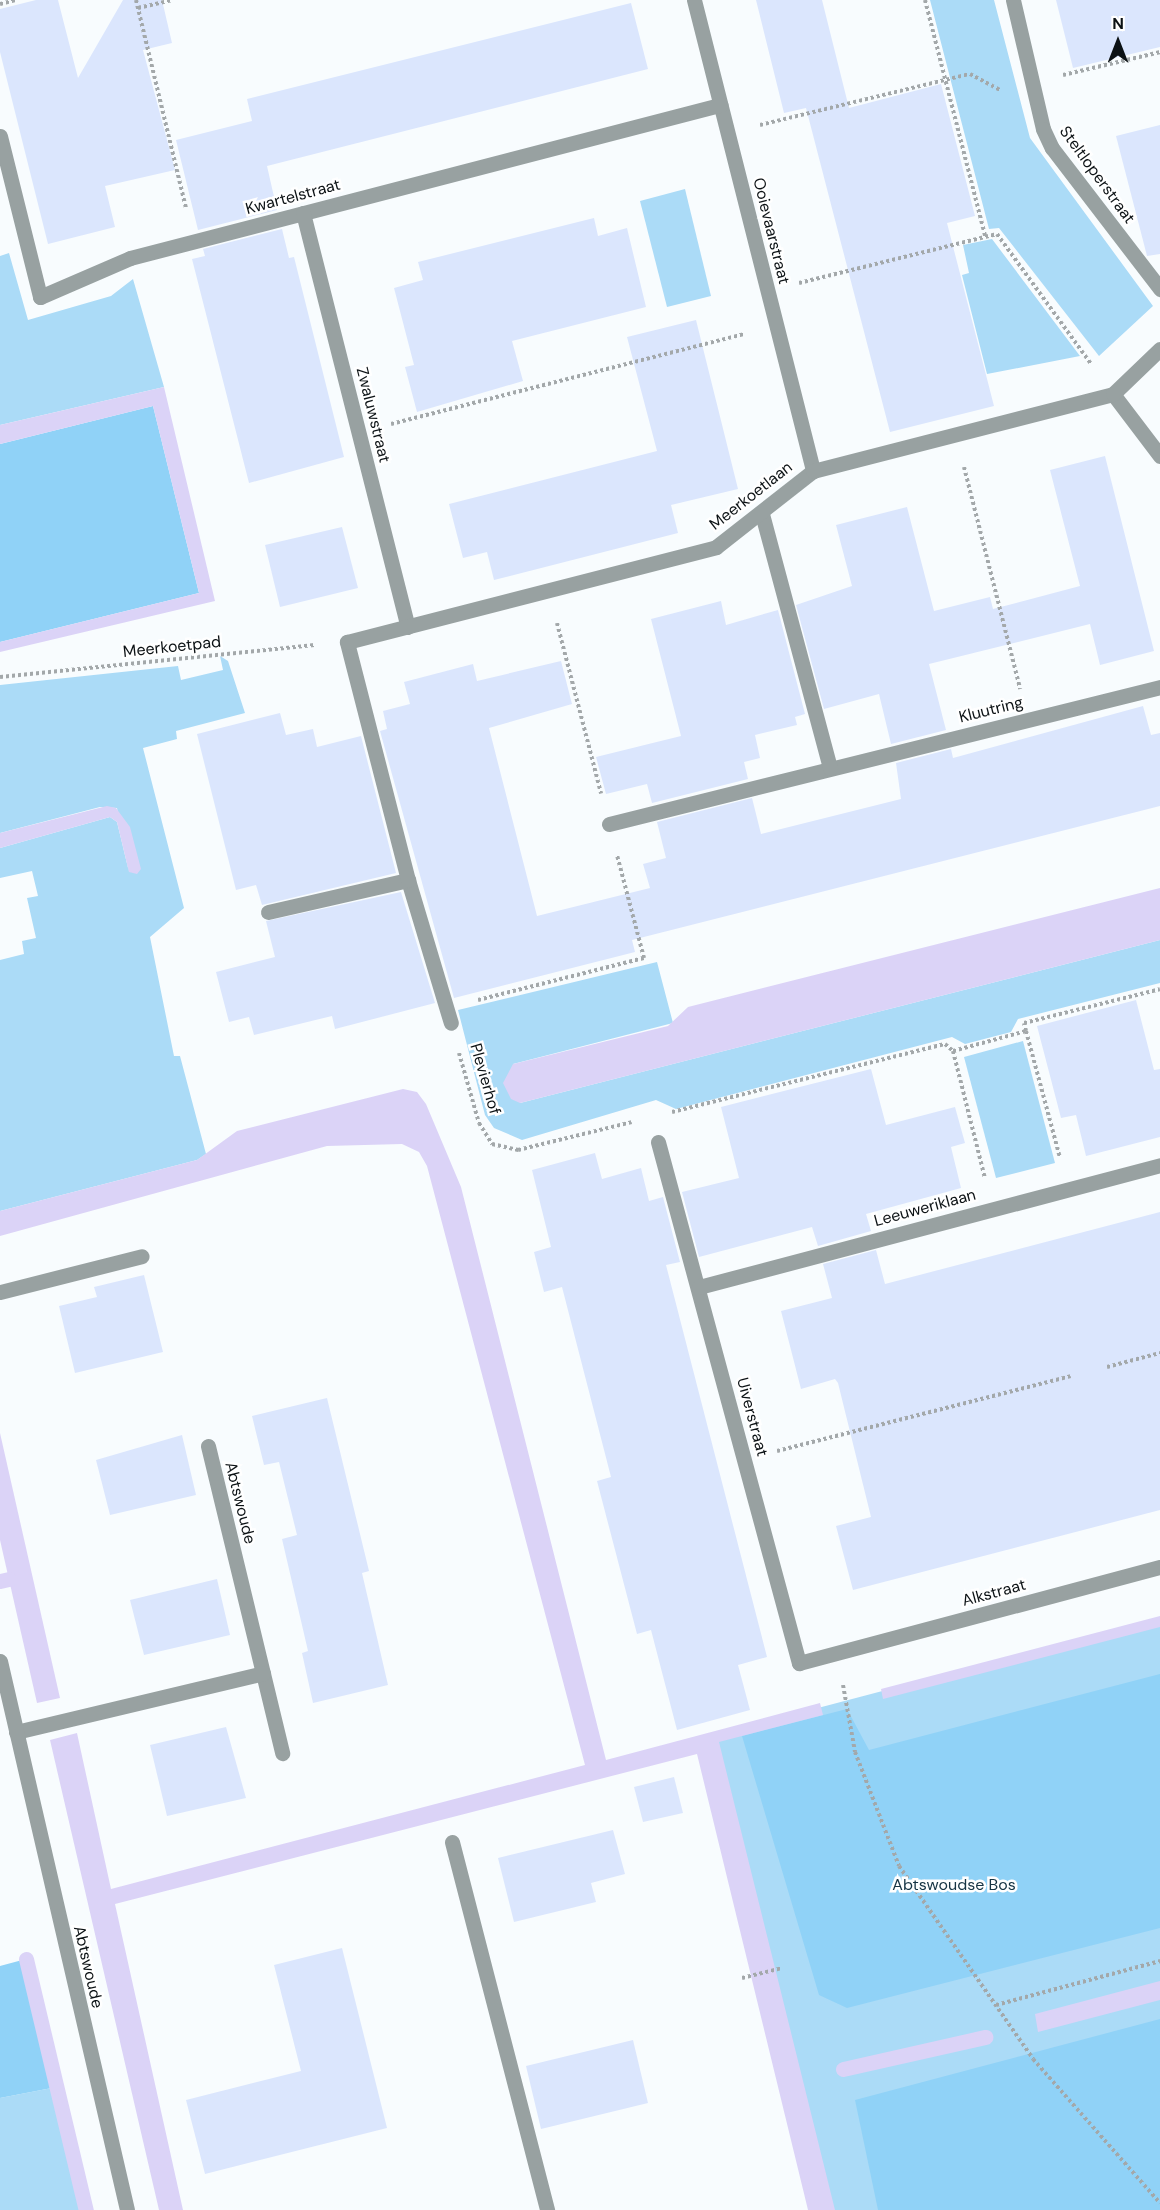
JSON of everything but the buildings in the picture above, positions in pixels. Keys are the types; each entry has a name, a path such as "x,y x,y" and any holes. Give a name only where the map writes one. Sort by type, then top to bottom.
{"street":[{"name":"Ooievaarstraat","path":"694,0 813,471"},
{"name":"Steltloperstraat","path":"1013,0 1032,83 1052,148 1160,289"},
{"name":"Kwartelstraat","path":"0,136 40,297 130,258 720,105"},
{"name":"Zwaluwstraat","path":"303,213 408,627"},
{"name":"Meerkoetlaan","path":"347,642 716,547 762,514 813,471 1113,394 1160,349"},
{"path":"1113,394 1160,456"},
{"path":"762,514 830,768"},
{"path":"347,642 408,880 451,1023"},
{"name":"Kluutring","path":"609,824 1160,687"},
{"path":"268,912 408,880"},
{"name":"Uiverstraat","path":"658,1142 799,1663 838,1653"},
{"name":"Leeuweriklaan","path":"699,1287 1160,1165"},
{"path":"0,1292 142,1256"},
{"name":"Abtswoude","path":"208,1446 282,1753"},
{"name":"Alkstraat","path":"838,1653 1160,1568"},
{"name":"Abtswoude","path":"0,1661 127,2210"},
{"path":"16,1732 263,1673"},
{"path":"452,1842 547,2210"}],"path":[{"path":"0,4 16,0"},
{"path":"136,0 194,241"},
{"path":"138,8 172,0"},
{"path":"925,0 985,236"},
{"path":"727,133 970,74 998,90 1160,52"},
{"path":"767,291 997,234 1113,394"},
{"path":"358,432 776,327"},
{"path":"956,434 1027,719"},
{"path":"446,1008 644,958 549,590"},
{"name":"Meerkoetpad","path":"0,676 347,642"},
{"path":"1068,1189 1024,1023 1160,989"},
{"name":"Plevierhof","path":"451,1023 479,1123 492,1144 518,1150 945,1044 952,1051"},
{"path":"992,1208 952,1051 1026,1031"},
{"path":"644,1119 658,1142"},
{"path":"1107,1367 1160,1353"},
{"path":"745,1460 1071,1376"},
{"path":"838,1653 855,1752 899,1866 1033,2059 1160,2203"},
{"path":"996,2005 1160,1961"},
{"path":"742,1978 782,1968"}],"green space":[{"path":"930,0 994,0 1030,138 1153,306 1099,356 999,228 989,229"},
{"path":"685,189 711,296 667,307 640,201"},
{"path":"992,239 1080,356 987,374 962,275 969,273 963,245"},
{"path":"9,253 28,320 111,296 133,279 164,387 0,425 0,256"},
{"path":"153,406 199,593 0,642 0,444"},
{"path":"220,656 228,661 245,713 176,731 177,739 143,748 184,908 150,937 174,1056 180,1056 206,1154 197,1160 0,1211 0,960 24,954 22,941 36,938 27,898 38,896 32,871 0,878 0,848 110,817 117,822 129,872 117,808 100,807 0,833 0,685 178,666 181,680 223,670"},
{"path":"1160,940 1160,983 1018,1019 1011,1032 965,1044 952,1037 676,1109 656,1100 522,1140 494,1128 485,1115 458,1010 657,962 673,1023 513,1064 520,1103"},
{"path":"1023,1041 1055,1163 996,1178 964,1057"},
{"name":"Abtswoudse Bos","path":"1160,1618 1160,2210 826,2210 704,1738"},
{"path":"1160,1674 1160,1928 847,2008 819,1995 742,1736 847,1709 869,1750"},
{"path":"26,1959 57,2087 0,2098 0,1966"},
{"path":"1160,2019 1160,2210 878,2210 855,2100"},
{"path":"57,2087 86,2210 0,2210 0,2098"}],"shaded area":[{"path":"164,387 215,601 0,652 0,642 199,593 153,406 0,444 0,425"},
{"path":"107,806 116,808 130,827 141,869 137,874 129,872 117,822 110,817 0,848 0,833"},
{"path":"1160,888 1160,940 520,1103 511,1099 503,1083 513,1064 668,1026 688,1007"},
{"path":"403,1089 417,1092 426,1104 461,1187 606,1760 820,1703 823,1715 719,1742 835,2210 808,2210 697,1754 115,1904 183,2210 159,2210 50,1740 77,1733 111,1889 585,1765 427,1166 419,1152 402,1144 327,1146 0,1236 0,1211 197,1160 237,1131"},
{"path":"0,1433 60,1698 37,1703 0,1540"},
{"path":"1160,1616 1160,1627 883,1699 881,1689"},
{"path":"1160,1981 1160,2000 1038,2032 1035,2014"}],"waterway":[{"path":"0,1581 9,1579"},
{"path":"26,1959 86,2210"},
{"path":"843,2069 985,2037"}]}
